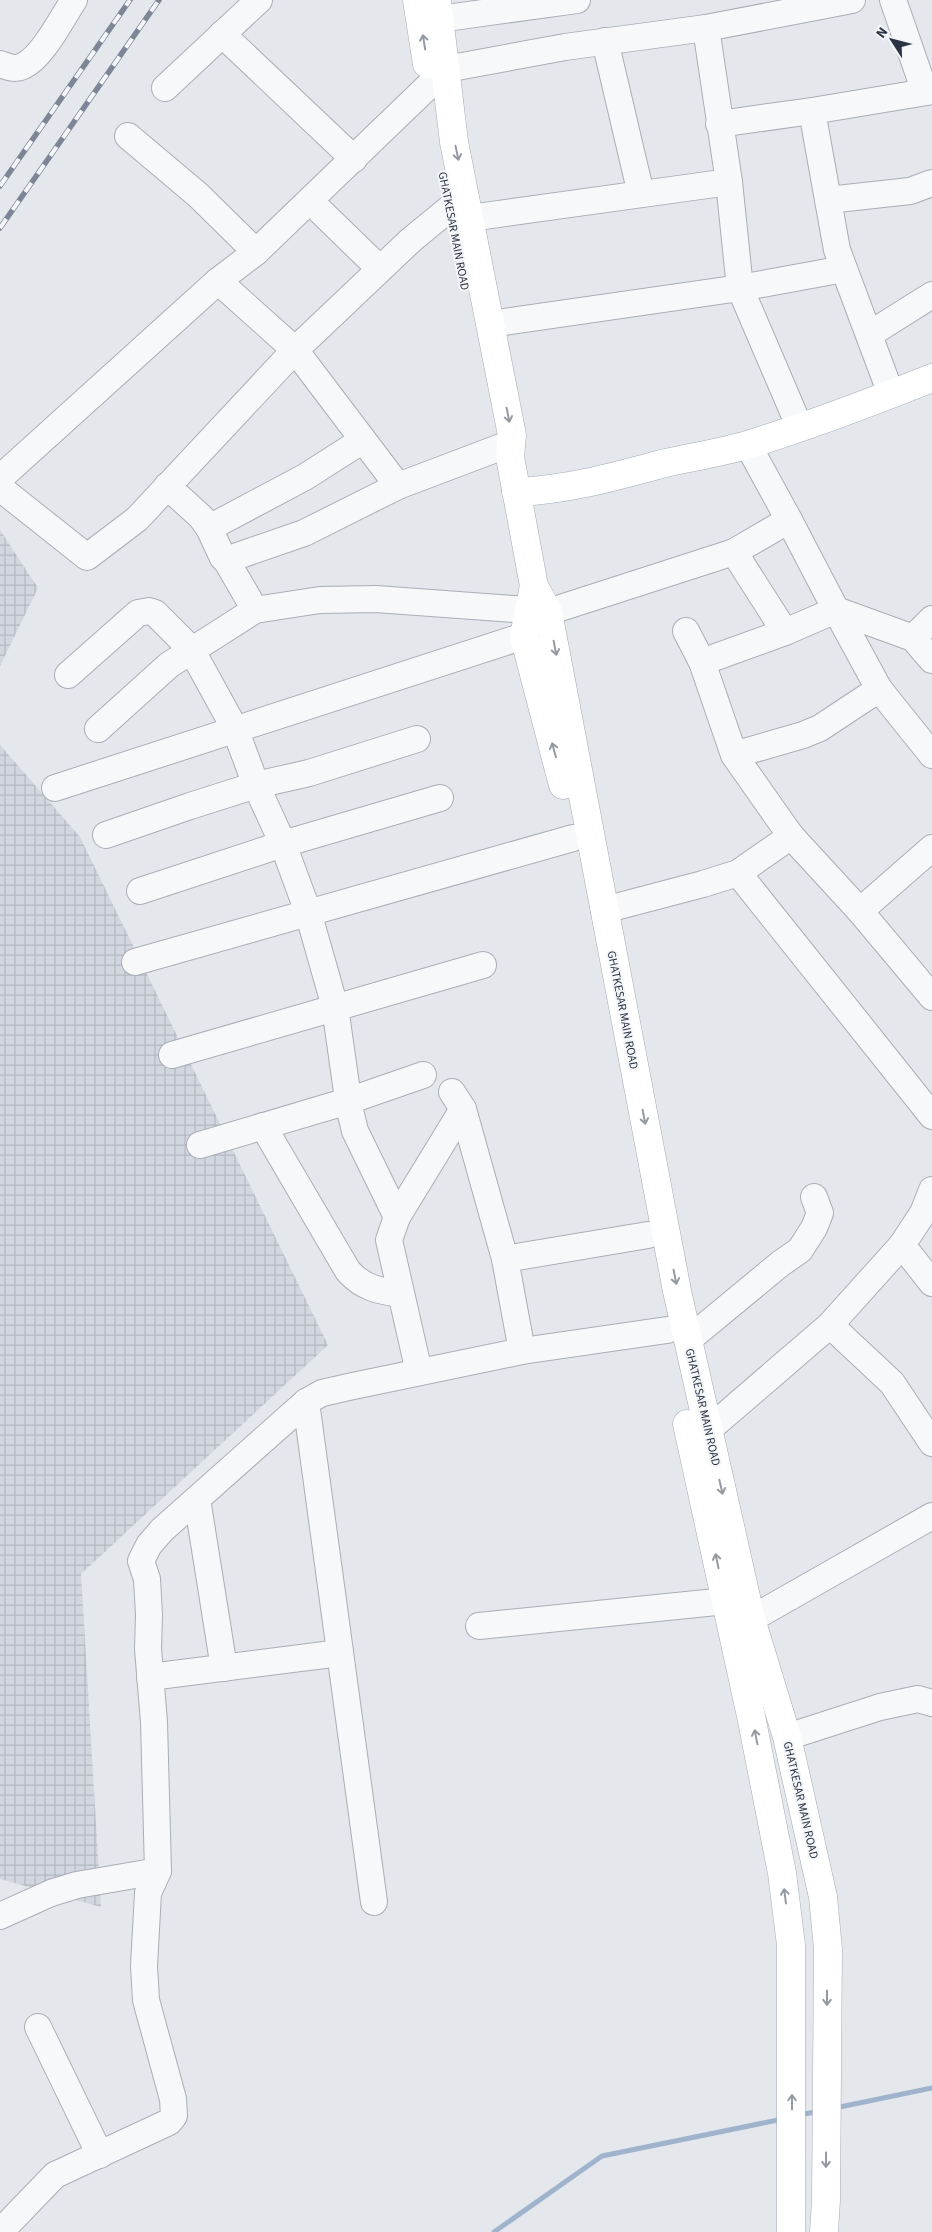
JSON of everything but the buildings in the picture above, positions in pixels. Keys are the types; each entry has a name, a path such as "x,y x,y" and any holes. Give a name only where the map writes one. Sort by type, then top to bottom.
{"main road":[{"name":"GHATKESAR MAIN ROAD","path":"417,0 454,142 460,213 494,437 505,452 516,492 560,773 573,838 595,911 648,1235 708,1430 736,1615 787,1737 823,1897 828,1949 826,2200 824,2232"},
{"name":"GHATKESAR MAIN ROAD","path":"438,10 438,76"},
{"name":"GHATKESAR MAIN ROAD","path":"460,213 490,324 512,434 505,452"},
{"path":"516,492 539,491 594,483 662,464 748,445 800,428 932,378"},
{"name":"GHATKESAR MAIN ROAD","path":"534,611 678,1335 736,1615 779,1853 791,1945 793,2186 791,2232"}],"street":[{"path":"0,64 11,68 22,67 34,58 74,0"},
{"path":"165,88 259,0"},
{"path":"438,10 577,0"},
{"path":"729,182 641,194 460,213 380,269 295,350 137,519 87,557 2,491 218,281 256,252 438,76 564,47 706,28 852,0"},
{"path":"719,124 812,111 928,91 893,0"},
{"path":"706,28 729,182 740,288 800,428"},
{"path":"222,34 354,159"},
{"path":"605,41 641,194"},
{"path":"812,111 837,250 891,394"},
{"path":"128,136 198,194 256,252"},
{"path":"828,200 910,192 932,183"},
{"path":"310,200 380,269"},
{"path":"490,324 740,288 844,269"},
{"path":"218,281 295,350 398,486"},
{"path":"870,334 932,295"},
{"path":"210,528 305,477 363,440"},
{"path":"748,445 879,689 932,756"},
{"path":"226,560 304,534 398,486 505,452"},
{"path":"167,486 201,517 210,528 223,558 226,560 255,610"},
{"path":"55,788 235,729 534,611 734,552 789,520"},
{"path":"734,552 785,632"},
{"path":"98,729 169,665 191,649 255,610 320,600 376,599 534,611"},
{"path":"702,662 785,632 836,610 912,638 932,660"},
{"path":"68,674 138,613 155,613 191,649 235,729 256,785 283,844 308,912 335,1007 348,1100 355,1131 397,1217"},
{"path":"912,638 932,619"},
{"path":"686,631 702,662 734,755 791,836 860,911 932,996"},
{"path":"734,755 803,735 820,728 879,689"},
{"path":"106,835 256,785 308,773 417,739"},
{"path":"140,891 283,844 440,798"},
{"path":"595,911 703,884 738,873 791,836"},
{"path":"135,962 573,838"},
{"path":"860,911 932,848"},
{"path":"738,873 932,1116"},
{"path":"172,1055 483,965"},
{"path":"200,1145 423,1075"},
{"path":"419,1372 389,1240 397,1217 457,1101 504,1259 522,1351"},
{"path":"263,1126 348,1271 363,1285 376,1290 401,1294"},
{"path":"708,1430 830,1325 902,1245 923,1212 932,1190"},
{"path":"6,2229 55,2175 169,2122 174,2116 173,2099 146,2000 144,1966 153,1882 154,1722 150,1677 147,1579 141,1561 149,1545 197,1499 306,1402 322,1393 522,1351 678,1335 800,1250 814,1228 820,1213 814,1197"},
{"path":"504,1259 648,1235"},
{"path":"902,1245 932,1283"},
{"path":"830,1325 892,1383 932,1443"},
{"path":"306,1402 374,1902"},
{"path":"197,1499 224,1668"},
{"path":"480,1626 736,1615 932,1516"},
{"path":"150,1677 340,1653"},
{"path":"787,1737 880,1707 918,1699 932,1703"},
{"path":"0,1916 59,1890 77,1885 153,1882"},
{"path":"38,2027 100,2154"}],"shaded area":[{"path":"0,530 38,588 0,666"},
{"path":"0,745 80,837 328,1345 81,1574 101,1907 0,1879"}],"waterway":[{"path":"835,2108 932,2088"},
{"path":"799,2115 820,2111"},
{"path":"494,2232 602,2156 783,2119"}],"railway":[{"path":"0,186 130,0"},
{"path":"0,228 159,0"}]}
